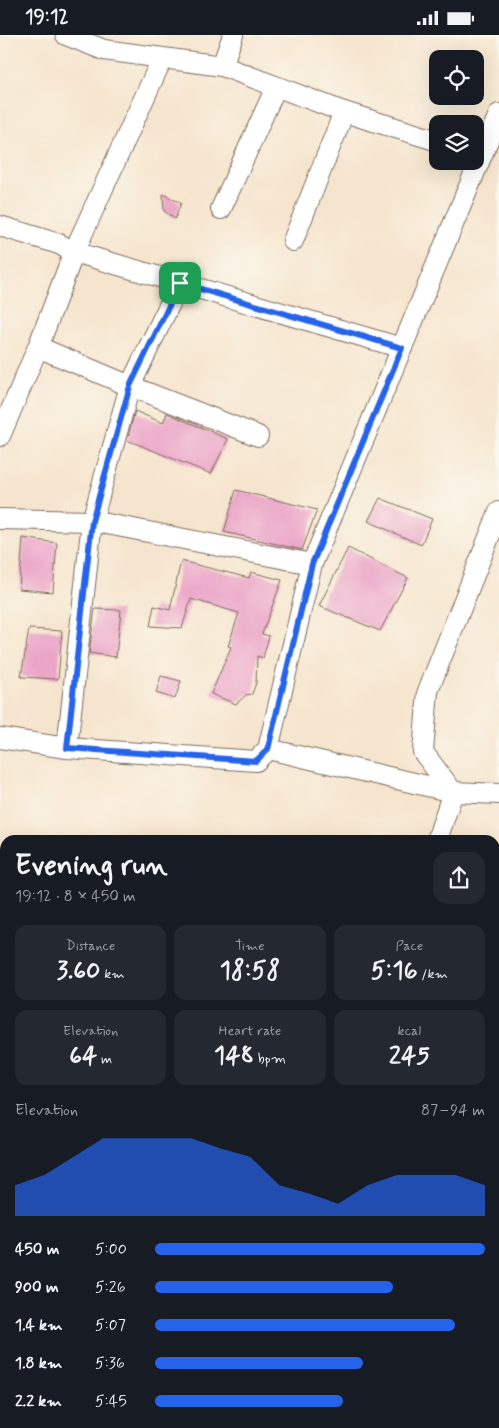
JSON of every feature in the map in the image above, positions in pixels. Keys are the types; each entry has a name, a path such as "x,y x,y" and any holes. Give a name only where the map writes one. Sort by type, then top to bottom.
{"street":[{"path":"66,35 104,50 222,66 344,112 429,138"},
{"path":"222,66 233,35"},
{"path":"0,436 38,347 74,252 162,59"},
{"path":"221,209 276,87"},
{"path":"293,241 344,112"},
{"path":"484,143 499,114"},
{"path":"0,737 67,748 256,761 268,749 312,564 402,348 472,170"},
{"path":"0,226 59,244 74,252 402,348"},
{"path":"67,748 92,521 130,386 180,283"},
{"path":"38,347 130,386 258,436"},
{"path":"453,792 422,752 428,691 499,512"},
{"path":"0,519 92,521 312,564"},
{"path":"268,749 453,792 499,793"},
{"path":"439,835 453,792"}],"building":[{"path":"163,194 181,203 175,219 164,211"},
{"path":"135,411 163,423 167,413 228,439 211,474 127,440"},
{"path":"236,490 317,510 302,550 224,532"},
{"path":"380,498 432,519 421,545 368,521"},
{"path":"23,538 57,543 53,592 19,589"},
{"path":"348,548 408,578 380,631 319,606"},
{"path":"181,561 249,578 251,572 282,580 262,634 269,636 263,658 257,656 256,683 252,694 246,695 236,704 211,694 231,647 228,646 239,613 191,599 182,628 150,626 154,606 170,610"},
{"path":"95,609 121,610 116,657 89,653"},
{"path":"29,629 62,631 58,679 21,677"},
{"path":"161,676 181,681 175,699 156,693"}],"route":[{"path":"180,283 402,348 312,564 268,749 256,761 67,748 92,521 130,386 180,283"}]}
